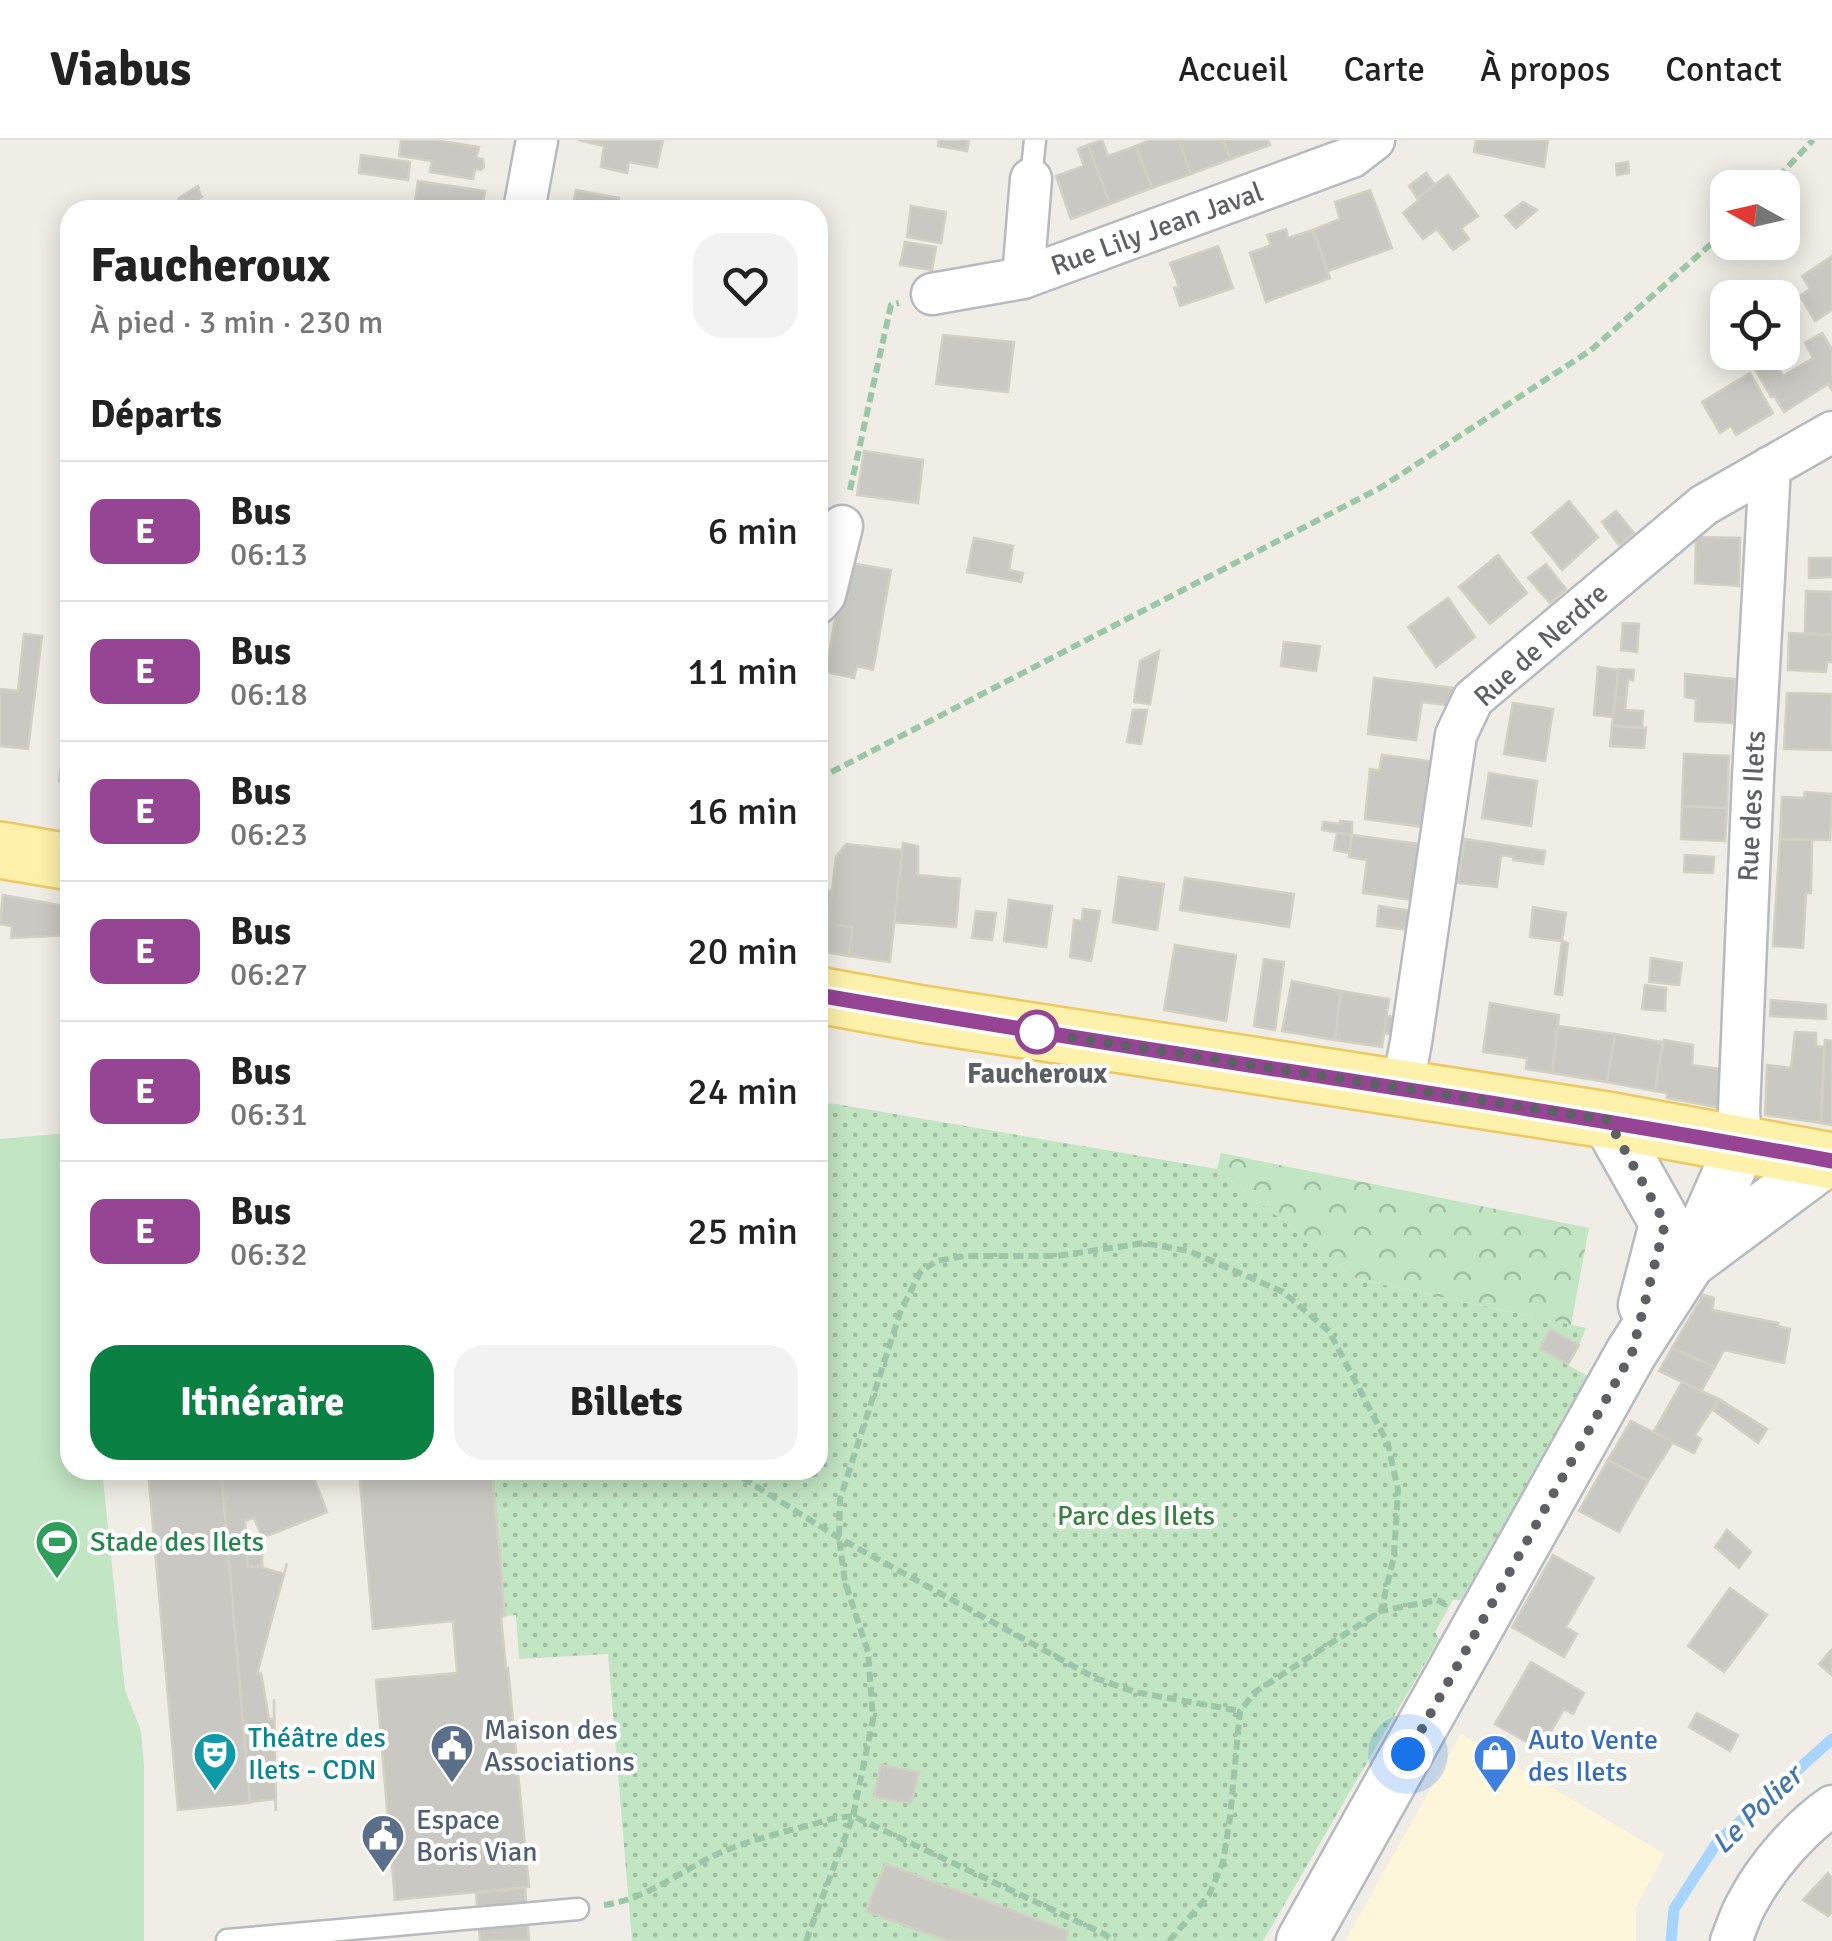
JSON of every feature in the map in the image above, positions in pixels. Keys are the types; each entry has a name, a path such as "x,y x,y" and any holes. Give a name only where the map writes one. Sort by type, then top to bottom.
{"main road":[{"path":"0,850 60,860"},
{"path":"828,997 1608,1120 1830,1160"}],"street":[{"path":"526,200 537,140"},
{"name":"Rue Lily Jean Javal","path":"932,294 1023,278 1352,157 1374,140"},
{"path":"1023,278 1033,160"},
{"name":"Rue de Nerdre","path":"1402,1088 1456,736 1473,699 1704,505 1831,438"},
{"name":"Rue des Ilets","path":"1741,1144 1753,777 1770,468"},
{"path":"828,584 842,526"},
{"path":"1608,1120 1664,1221 1632,1353"},
{"path":"1664,1221 1700,1179 1741,1144"},
{"path":"1302,1941 1632,1353 1688,1263 1741,1144"},
{"path":"1688,1263 1830,1160"},
{"path":"1731,1941 1747,1902 1786,1846 1832,1806"}],"lane":[{"path":"216,1941 578,1909"}],"path":[{"path":"1785,170 1813,140"},
{"path":"828,774 1380,488 1591,350 1710,245"},
{"path":"842,526 891,305 932,294"},
{"path":"806,1941 853,1816 873,1719 868,1652 845,1582 840,1499 900,1310 922,1271 937,1261 964,1256 1056,1256 1144,1244 1189,1251 1283,1292 1330,1332 1388,1444 1398,1490 1394,1556 1382,1610"},
{"path":"746,1480 840,1538 1095,1678 1135,1692 1240,1711"},
{"path":"1169,1941 1209,1895 1223,1862 1240,1711 1256,1692 1382,1610 1437,1600 1445,1604 1438,1616 1474,1635"},
{"path":"578,1909 620,1903 727,1850 834,1818 853,1816 1114,1941"}],"shaded area":[{"name":"Auto Vente des Ilets","path":"1461,1734 1665,1854 1636,1907 1636,1941 1345,1941"}],"green space":[{"name":"Parc des Ilets","path":"828,1103 1217,1169 1357,1279 1586,1328 1579,1345 1549,1329 1540,1349 1589,1377 1461,1600 1453,1600 1435,1632 1439,1639 1263,1941 632,1941 608,1654 519,1659 516,1615 505,1616 493,1480 828,1480"},
{"name":"Stade des Ilets","path":"60,1134 60,1480 103,1480 125,1690 141,1731 144,1941 0,1941 0,1139"},
{"path":"1221,1153 1589,1228 1571,1325 1357,1279 1217,1169"}],"building":[{"path":"401,140 479,147 476,158 483,159 484,167 475,169 473,179 430,172 432,161 399,156"},
{"path":"578,140 663,140 657,167 629,162 627,173 601,167 604,146"},
{"path":"939,140 969,140 967,151 938,146"},
{"path":"1102,140 1108,156 1136,146 1152,188 1110,204 1088,145"},
{"path":"1150,140 1179,140 1191,174 1152,188 1136,146"},
{"path":"1179,140 1223,140 1231,159 1191,174"},
{"path":"1223,140 1268,140 1270,145 1231,159"},
{"path":"1476,140 1548,140 1544,167 1474,152"},
{"path":"1088,145 1110,204 1071,219 1056,176 1084,166 1078,149"},
{"path":"361,155 410,162 408,180 359,173"},
{"path":"1628,162 1629,173 1617,175 1616,164"},
{"path":"1426,173 1435,185 1417,198 1409,186"},
{"path":"1448,175 1478,216 1461,228 1469,239 1453,250 1437,229 1423,239 1403,213"},
{"path":"418,181 485,191 484,200 415,200"},
{"path":"198,186 201,197 179,199 179,198"},
{"path":"576,190 619,198 619,200 574,200"},
{"path":"1370,190 1392,248 1328,271 1313,230 1340,219 1335,202"},
{"path":"1523,202 1537,210 1516,228 1505,216"},
{"path":"911,206 946,212 941,243 907,237"},
{"path":"1286,229 1288,238 1313,230 1330,278 1266,302 1250,253 1271,245 1267,235"},
{"path":"905,242 936,247 932,270 900,265"},
{"path":"1218,246 1233,288 1180,306 1174,288 1179,287 1170,263"},
{"path":"1832,256 1832,310 1815,321 1800,296 1810,289 1802,276"},
{"path":"1822,333 1832,349 1832,390 1828,384 1784,412 1755,370 1779,370 1783,376 1800,370 1800,366 1813,358 1805,343"},
{"path":"943,335 1014,342 1008,392 936,384"},
{"path":"1750,373 1773,413 1736,435 1731,426 1720,433 1702,402"},
{"path":"864,451 923,460 918,503 857,495"},
{"path":"1569,501 1598,537 1562,570 1532,533"},
{"path":"1616,511 1634,533 1619,545 1602,522"},
{"path":"1696,537 1740,538 1739,586 1695,583"},
{"path":"974,538 1013,546 1009,570 1023,573 1021,582 967,572"},
{"path":"1498,555 1527,593 1490,624 1459,587"},
{"path":"1809,558 1832,558 1832,577 1809,578"},
{"path":"845,562 891,570 873,670 857,666 854,678 828,672"},
{"path":"1546,564 1566,589 1550,603 1528,578"},
{"path":"1806,591 1832,592 1832,635 1805,633"},
{"path":"1448,598 1475,637 1436,667 1408,627"},
{"path":"1623,623 1639,624 1637,652 1621,650"},
{"path":"1789,633 1832,635 1832,662 1827,662 1826,672 1788,670"},
{"path":"24,634 42,636 28,749 0,746 0,689 18,691"},
{"path":"1284,642 1320,646 1316,671 1281,666"},
{"path":"1159,651 1150,704 1134,702 1140,661"},
{"path":"1598,667 1618,670 1613,717 1594,715"},
{"path":"1619,669 1634,670 1633,680 1628,679 1625,710 1643,711 1642,728 1612,726"},
{"path":"1685,674 1735,679 1732,723 1695,721 1696,699 1685,697"},
{"path":"1374,678 1454,688 1447,705 1422,702 1416,740 1368,734"},
{"path":"1787,693 1832,694 1831,750 1784,749"},
{"path":"1513,703 1553,709 1545,761 1504,754"},
{"path":"1133,710 1147,710 1141,744 1127,742"},
{"path":"1612,726 1646,728 1644,748 1610,746"},
{"path":"1684,754 1729,756 1727,808 1682,806"},
{"path":"1382,755 1430,761 1423,827 1365,819 1370,769 1379,771"},
{"path":"1489,773 1537,781 1531,826 1482,818"},
{"path":"1805,792 1832,794 1830,840 1780,839 1782,797 1804,798"},
{"path":"1682,806 1727,808 1725,841 1681,839"},
{"path":"1323,822 1352,822 1352,835 1322,830"},
{"path":"1337,833 1352,835 1349,853 1334,850"},
{"path":"1352,835 1420,844 1413,900 1363,893 1367,860 1349,857"},
{"path":"1465,839 1545,851 1543,864 1501,855 1497,887 1458,883"},
{"path":"1780,839 1812,840 1811,893 1806,893 1803,948 1773,946"},
{"path":"903,843 918,846 918,875 960,879 956,927 894,922"},
{"path":"846,844 902,850 890,962 849,956 852,927 828,924 836,857"},
{"path":"1685,855 1714,857 1713,873 1684,872"},
{"path":"1119,877 1164,884 1157,930 1113,922"},
{"path":"1185,878 1294,894 1289,927 1180,910"},
{"path":"828,891 832,891 828,924"},
{"path":"3,895 60,905 60,936 11,938 12,926 0,924"},
{"path":"1009,900 1052,906 1046,947 1004,941"},
{"path":"1379,906 1412,911 1409,930 1377,926"},
{"path":"1533,907 1566,913 1562,941 1530,937"},
{"path":"1083,909 1100,911 1091,961 1070,957 1074,920 1082,921"},
{"path":"976,911 996,913 992,940 972,938"},
{"path":"828,924 852,927 849,956 828,952"},
{"path":"1562,941 1568,943 1562,995 1555,994"},
{"path":"1175,945 1236,955 1226,1021 1164,1010"},
{"path":"1651,958 1682,963 1679,985 1649,982"},
{"path":"1264,959 1284,962 1275,1030 1254,1026"},
{"path":"1292,981 1341,991 1335,1040 1282,1031"},
{"path":"1645,985 1666,988 1665,1011 1642,1009"},
{"path":"1341,991 1389,999 1382,1047 1335,1040"},
{"path":"1771,1000 1826,1005 1826,1019 1770,1016"},
{"path":"1490,1003 1559,1015 1552,1073 1526,1069 1527,1058 1483,1052"},
{"path":"1386,1016 1398,1017 1396,1035 1384,1033"},
{"path":"1558,1026 1615,1034 1607,1082 1552,1073"},
{"path":"1795,1032 1816,1033 1816,1046 1824,1047 1821,1123 1765,1115 1767,1065 1791,1068"},
{"path":"1615,1034 1662,1042 1655,1091 1607,1082"},
{"path":"1664,1040 1693,1045 1692,1065 1727,1070 1721,1108 1667,1098 1667,1093 1655,1091"},
{"path":"1825,1040 1832,1041 1832,1125 1821,1123"},
{"path":"1703,1295 1714,1298 1712,1310 1790,1329 1784,1363 1724,1350 1715,1367 1672,1348"},
{"path":"1550,1329 1579,1345 1568,1364 1540,1349"},
{"path":"1672,1348 1715,1367 1701,1391 1659,1371"},
{"path":"1682,1382 1719,1399 1695,1435 1701,1439 1694,1453 1653,1433"},
{"path":"1719,1399 1767,1429 1758,1443 1713,1410"},
{"path":"1631,1421 1673,1442 1648,1481 1608,1460"},
{"path":"1608,1460 1648,1481 1619,1532 1579,1511"},
{"path":"149,1480 222,1480 250,1803 178,1810"},
{"path":"222,1480 315,1480 327,1512 262,1538 254,1518 245,1521 248,1567 262,1566 284,1574 287,1563 257,1674 261,1673 269,1719 274,1719 274,1699 276,1811 275,1799 250,1802"},
{"name":"Maison des Associations","path":"360,1480 493,1480 505,1616 501,1617 529,1887 395,1900 376,1680 457,1673 453,1621 373,1629"},
{"path":"1727,1530 1751,1552 1739,1568 1715,1547"},
{"path":"262,1554 262,1566 248,1567 247,1555"},
{"path":"1553,1555 1594,1578 1566,1627 1577,1634 1564,1657 1512,1627"},
{"path":"1730,1588 1767,1615 1724,1672 1688,1646"},
{"path":"1832,1651 1832,1675 1819,1664"},
{"path":"1531,1662 1584,1693 1573,1714 1564,1709 1540,1750 1495,1724"},
{"path":"1697,1713 1738,1735 1730,1751 1689,1727"},
{"path":"881,1765 919,1772 911,1803 874,1797"},
{"path":"885,1864 1068,1931 1066,1941 948,1941 866,1911"},
{"path":"1828,1873 1832,1878 1832,1912 1828,1916 1803,1900"},
{"path":"525,1888 529,1940 480,1941 476,1893"}],"waterway":[{"name":"Le Polier","path":"1671,1941 1674,1909 1718,1841 1832,1739"}],"bus line":[{"name":"E","path":"828,997 1608,1120 1832,1161"}],"place":[{"name":"Faucheroux","path":"1037,1032"},
{"name":"Stade des Ilets","path":"57,1580"},
{"name":"Maison des Associations","path":"452,1784"},
{"name":"Théâtre des Ilets - CDN","path":"215,1792"},
{"name":"Auto Vente des Ilets","path":"1495,1794"},
{"name":"Espace Boris Vian","path":"383,1874"}],"route":[{"path":"1037,1032 1608,1120 1664,1221 1632,1353 1408,1754"}]}
